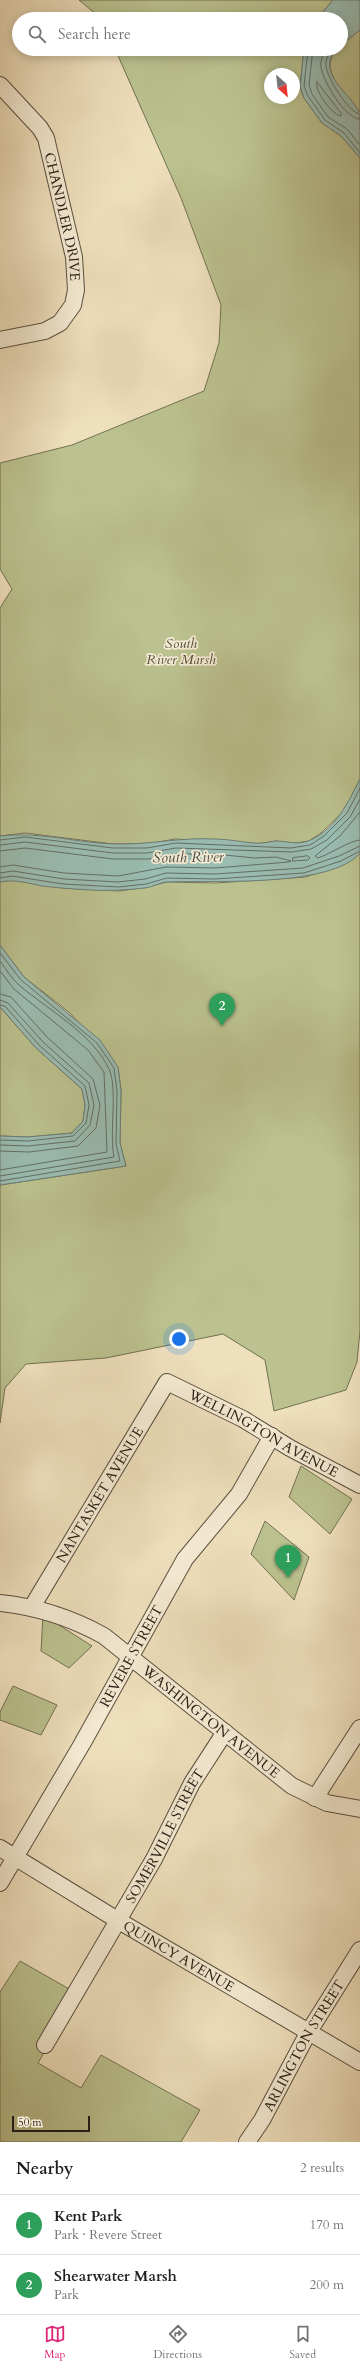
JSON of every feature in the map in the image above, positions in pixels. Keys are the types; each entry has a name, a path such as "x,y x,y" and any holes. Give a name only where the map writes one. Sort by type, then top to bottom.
{"street":[{"name":"CHANDLER DRIVE","path":"0,85 40,128 46,138 77,281 73,305 60,323 45,331 0,340"},
{"name":"WELLINGTON AVENUE","path":"167,1382 243,1419 360,1485"},
{"name":"NANTASKET AVENUE","path":"32,1607 167,1382"},
{"name":"REVERE STREET","path":"0,1883 82,1744 185,1559 238,1494 272,1436"},
{"name":"WASHINGTON AVENUE","path":"0,1603 32,1607 69,1618 104,1636 292,1786 327,1803 360,1809"},
{"path":"315,1798 360,1728"},
{"name":"SOMERVILLE STREET","path":"45,2045 154,1859 192,1783 225,1732"},
{"name":"QUINCY AVENUE","path":"0,1848 119,1921 308,2033 360,2062"},
{"name":"ARLINGTON STREET","path":"247,2142 262,2120 308,2033 360,1950"}],"green space":[{"path":"79,0 333,0 323,12 94,12"},
{"path":"360,30 360,112 341,91 332,74 330,65 333,56 348,56 348,39"},
{"name":"South River Marsh","path":"118,56 303,56 300,87 304,98 322,123 341,136 360,158 360,779 344,811 321,833 309,841 290,844 276,841 256,844 175,839 147,844 113,844 25,833 0,836 0,608 12,589 0,569 0,463 72,445 204,391 219,343 221,305 181,198"},
{"path":"360,853 360,1331 357,1362 346,1390 274,1411 265,1360 223,1334 106,1358 26,1364 5,1388 0,1423 0,1185 126,1166 120,1143 121,1091 118,1067 70,1013 24,977 0,945 0,882 12,880 63,888 119,891 147,887 167,882 216,883 305,877 343,865"},
{"path":"0,1007 36,1048 82,1089 85,1105 83,1121 72,1133 28,1137 0,1136"},
{"path":"301,1466 352,1499 330,1534 289,1497"},
{"path":"265,1521 309,1557 294,1600 251,1554"},
{"path":"43,1615 92,1646 69,1668 41,1651"},
{"path":"13,1686 57,1705 41,1735 0,1720 0,1712"},
{"path":"20,1961 78,1994 38,2063 81,2088 101,2055 200,2110 181,2142 0,2142 0,1992"}],"water":[{"path":"333,0 360,0 360,30 348,39 348,12 323,12"},
{"path":"303,56 332,56 330,66 332,74 336,82 359,112 360,158 341,136 322,123 304,98 300,87"},
{"name":"South River","path":"360,779 360,853 345,864 324,872 270,880 165,882 151,887 118,890 60,888 16,881 0,882 0,836 30,835 115,844 202,839 225,839 257,843 275,841 296,843 308,841 326,831 340,815"},
{"path":"0,945 24,977 100,1040 118,1067 121,1091 120,1143 126,1166 0,1185 0,1136 28,1137 72,1133 83,1121 85,1105 82,1089 36,1048 0,1007"}],"place":[{"name":"Shearwater Marsh","path":"222,1026"},
{"name":"Kent Park","path":"288,1578"}]}
